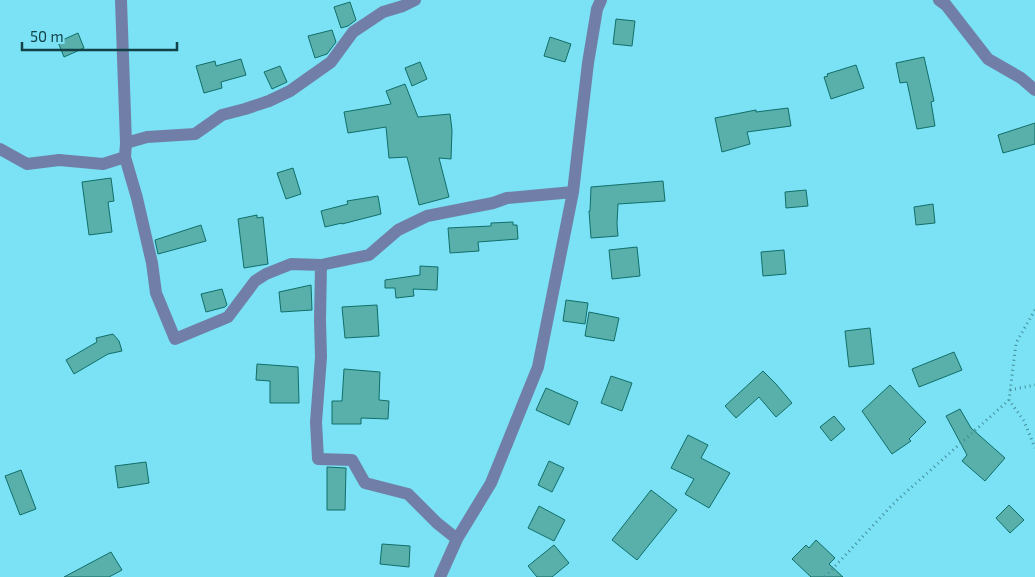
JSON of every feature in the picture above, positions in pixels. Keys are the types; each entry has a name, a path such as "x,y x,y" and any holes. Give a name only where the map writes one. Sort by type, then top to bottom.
{"street":[{"path":"121,0 125,157 138,198 152,263 156,293 175,339 228,317 255,281 266,274 291,264 322,265 369,255 398,230 427,216 493,203 507,198 574,192"},
{"path":"126,143 147,137 195,134 222,115 268,101 290,91 331,62 353,32 383,12 416,0"},
{"path":"440,577 457,539 491,483 538,367 574,192 588,63 600,0"},
{"path":"939,0 946,5 988,59 1021,78 1035,90"},
{"path":"0,149 26,164 60,160 103,164 125,157"},
{"path":"322,265 321,357 316,422 318,459 352,460 366,483 408,494 457,539"}],"path":[{"path":"1035,310 1016,343 1009,400 1024,422 1035,448"},
{"path":"1010,390 1035,386"},
{"path":"825,577 895,502 1009,400"}],"building":[{"path":"350,2 356,20 348,26 341,28 334,7"},
{"path":"616,19 635,21 632,46 613,44"},
{"path":"332,30 336,42 327,54 315,58 308,36"},
{"path":"78,33 84,48 64,57 58,42"},
{"path":"550,37 571,44 565,62 544,56"},
{"path":"924,57 934,101 931,102 935,126 917,129 907,82 900,83 896,63"},
{"path":"241,59 246,75 221,82 222,88 204,93 196,66 215,61 216,66"},
{"path":"420,62 427,79 412,86 405,68"},
{"path":"856,65 864,88 831,99 824,77 828,76 827,74"},
{"path":"280,66 287,82 272,89 264,72"},
{"path":"405,84 418,117 450,114 452,130 451,159 439,158 449,197 419,205 407,157 389,158 386,127 348,133 344,112 391,104 386,91"},
{"path":"788,108 791,126 747,132 750,144 722,152 715,118 756,110 756,112"},
{"path":"1035,123 1035,144 1003,153 998,135"},
{"path":"293,168 301,194 286,199 277,173"},
{"path":"111,178 114,201 108,202 112,232 89,235 82,182"},
{"path":"663,181 665,201 618,204 618,236 591,238 589,211 591,187"},
{"path":"806,190 808,206 786,208 785,192"},
{"path":"378,196 381,214 325,227 321,211 348,204 347,201"},
{"path":"933,204 935,223 916,225 914,207"},
{"path":"257,215 257,218 263,217 268,264 244,268 238,219"},
{"path":"513,222 513,225 517,225 518,239 478,242 479,251 450,253 448,228 491,226 491,223"},
{"path":"201,225 206,241 158,254 155,240"},
{"path":"637,247 640,276 612,279 609,250"},
{"path":"784,250 786,274 763,276 761,252"},
{"path":"420,266 438,267 437,290 413,289 414,296 396,298 395,288 385,288 385,280 420,275"},
{"path":"311,285 312,310 281,312 279,292"},
{"path":"222,289 227,305 206,312 201,294"},
{"path":"566,300 588,303 585,324 563,321"},
{"path":"377,305 379,336 345,338 342,307"},
{"path":"589,312 619,318 614,341 585,336"},
{"path":"870,328 874,364 849,367 845,331"},
{"path":"113,334 119,341 122,351 108,354 74,374 66,360 97,342 96,338"},
{"path":"954,352 962,370 919,387 912,369"},
{"path":"257,364 298,367 299,403 270,403 270,381 256,380"},
{"path":"344,369 380,372 379,400 389,401 388,419 361,418 361,424 332,424 332,401 342,401"},
{"path":"763,371 792,403 776,417 759,397 736,418 725,406"},
{"path":"611,376 632,383 622,411 601,403"},
{"path":"890,385 926,422 909,439 911,441 892,454 862,411"},
{"path":"546,388 578,402 569,425 536,410"},
{"path":"960,409 971,428 1005,458 985,481 962,461 967,455 946,416"},
{"path":"834,416 845,429 831,441 820,427"},
{"path":"688,435 708,445 701,458 730,473 709,508 685,494 694,479 671,468"},
{"path":"549,461 564,468 552,492 538,485"},
{"path":"146,462 149,483 118,488 115,466"},
{"path":"327,467 346,468 345,510 327,510"},
{"path":"21,470 36,509 20,515 5,476"},
{"path":"651,490 677,510 637,560 612,540"},
{"path":"1009,505 1024,520 1010,533 996,518"},
{"path":"539,506 565,520 554,541 528,528"},
{"path":"816,540 835,558 829,564 843,577 811,577 792,559 806,545 809,548"},
{"path":"382,544 410,546 409,567 380,564"},
{"path":"554,545 569,563 552,577 537,577 528,566"},
{"path":"111,552 122,570 109,577 64,577"}]}
